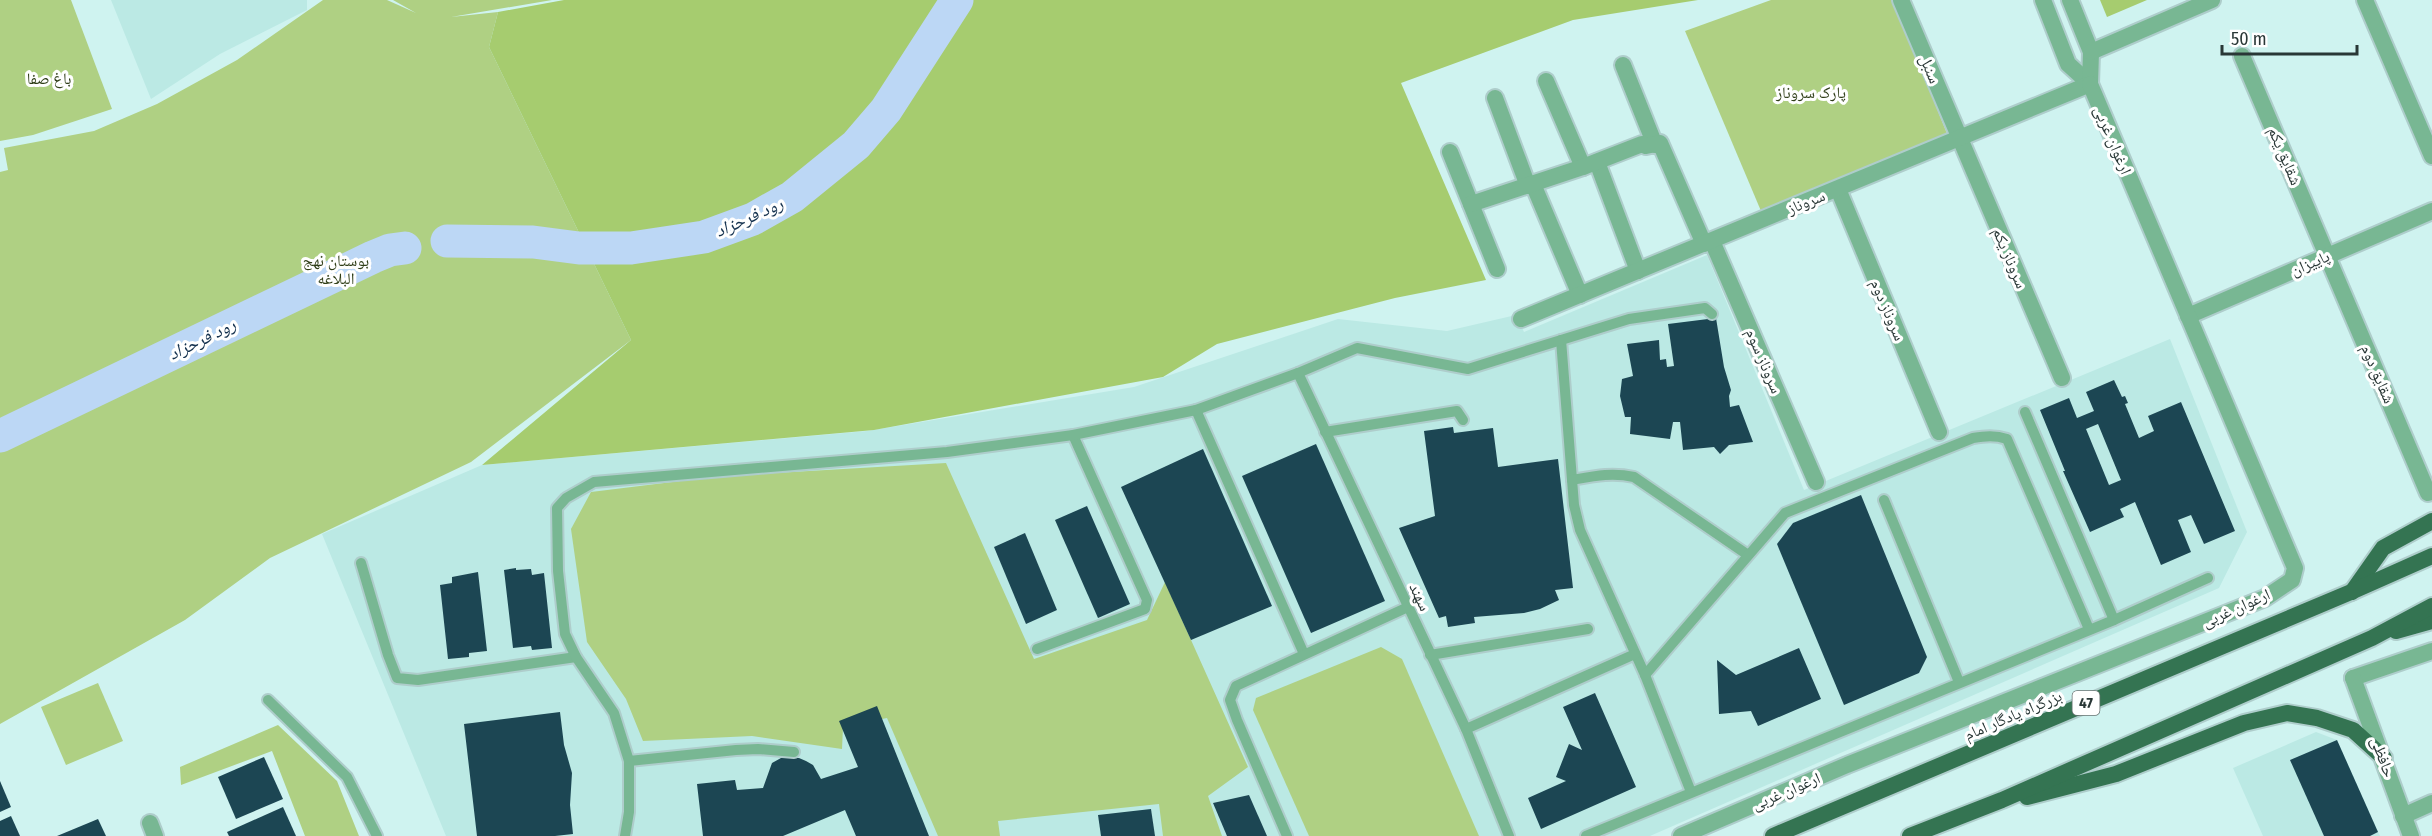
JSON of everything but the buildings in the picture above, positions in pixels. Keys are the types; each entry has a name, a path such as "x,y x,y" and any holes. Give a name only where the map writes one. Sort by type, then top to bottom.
{"highway":[{"path":"2351,592 2383,548 2432,521"},
{"name":"بزرگراه یادگار امام","path":"1773,836 2432,556"},
{"path":"1910,836 2002,800 2428,613"},
{"path":"2002,800 2041,795 2115,774 2244,723 2287,712 2317,718 2353,730 2384,758"}],"street":[{"name":"سنبل","path":"1901,0 1959,139"},
{"name":"ارغوان غربی","path":"2043,0 2068,64 2090,84"},
{"name":"ارغوان غربی","path":"1681,836 1847,765 2265,598 2292,580 2295,568 2090,84 2091,52 2070,0"},
{"path":"2091,52 2212,0"},
{"path":"2365,0 2432,156"},
{"name":"شقایق یکم","path":"2242,56 2328,255"},
{"path":"1471,204 1590,165 1642,144 1655,145 1623,65"},
{"path":"1546,81 1590,165 1638,271"},
{"name":"سروناز","path":"1521,319 2090,84"},
{"path":"1495,98 1530,185 1580,295"},
{"name":"سروناز یکم","path":"1959,139 2062,378"},
{"name":"سروناز سوم","path":"1655,145 1660,143 1708,242 1816,482"},
{"path":"1450,152 1497,269"},
{"name":"سروناز دوم","path":"1838,189 1939,432"},
{"name":"پاییزان","path":"2188,316 2432,211"},
{"name":"شقایق دوم","path":"2328,255 2428,493"},
{"name":"حافظی","path":"2411,836 2353,678 2432,651"},
{"path":"2403,816 2432,803"}],"lane":[{"path":"625,836 629,812 629,761 614,713 576,657 566,634 558,571 557,508 566,498 594,482 947,452 1073,435 1196,410 1298,373 1357,348 1468,369 1629,319 1705,308 1712,314"},
{"path":"1561,340 1574,505 1580,530 1645,675 1691,792"},
{"name":"سهند","path":"1298,373 1466,729 1509,836"},
{"path":"1196,410 1304,654"},
{"path":"1325,432 1457,411 1463,420"},
{"path":"2025,412 2114,620"},
{"path":"1037,649 1145,609 1147,600 1073,435"},
{"path":"1645,675 1785,513 1973,438 1997,436 2007,439 2089,629"},
{"path":"1572,480 1616,473 1634,477 1748,555"},
{"path":"1884,500 1959,682"},
{"path":"361,563 388,655 398,678 418,680 576,657"},
{"path":"1586,836 2114,620 2208,578"},
{"path":"1287,836 1230,700 1236,686 1408,607"},
{"path":"1430,655 1588,629"},
{"path":"1466,729 1635,654"},
{"path":"268,700 347,777 377,836"},
{"path":"629,761 736,750 794,752"}],"shaded area":[{"path":"111,0 307,0 307,10 220,54 151,99"},
{"path":"1707,255 1804,490 2170,339 2247,532 2219,588 1650,836 446,836 322,534 482,465 867,431 1134,387 1338,319 1447,331 1516,315 1524,332"},
{"path":"2316,732 2337,740 2380,836 2263,836 2233,768"}],"green space":[{"name":"باغ صفا","path":"0,0 71,0 112,109 33,135 0,141"},
{"name":"بوستان نهج البلاغه","path":"323,0 387,0 416,13 393,0 552,0 451,17 498,12 489,47 631,340 471,462 270,558 185,620 0,724 0,172 8,170 4,148 94,131 157,104 237,60"},
{"path":"564,0 1698,0 1573,20 1401,83 1486,280 1395,298 1217,344 1163,377 874,430 482,465 631,340 489,47 498,12"},
{"name":"پارک سروناز","path":"1771,0 1893,0 1948,136 1761,211 1685,31"},
{"path":"2100,0 2147,0 2107,17"},
{"path":"946,463 1034,659 1147,620 1165,582 1248,767 1208,796 1222,836 1163,836 1159,804 998,821 1000,836 938,836 887,718 843,727 842,749 752,736 643,741 626,699 587,642 571,529 591,492 721,476"},
{"path":"1381,647 1402,659 1479,836 1309,836 1253,710 1256,698"},
{"path":"98,683 123,741 66,765 41,707"},
{"path":"278,725 337,781 359,836 305,836 272,751 181,785 180,767"}],"waterway":[{"name":"رود فرحزاد","path":"447,241 533,242 579,248 631,248 704,237 753,219 792,197 856,145 886,110 957,0"},
{"name":"رود فرحزاد","path":"0,436 373,257 390,250 405,248"}]}
